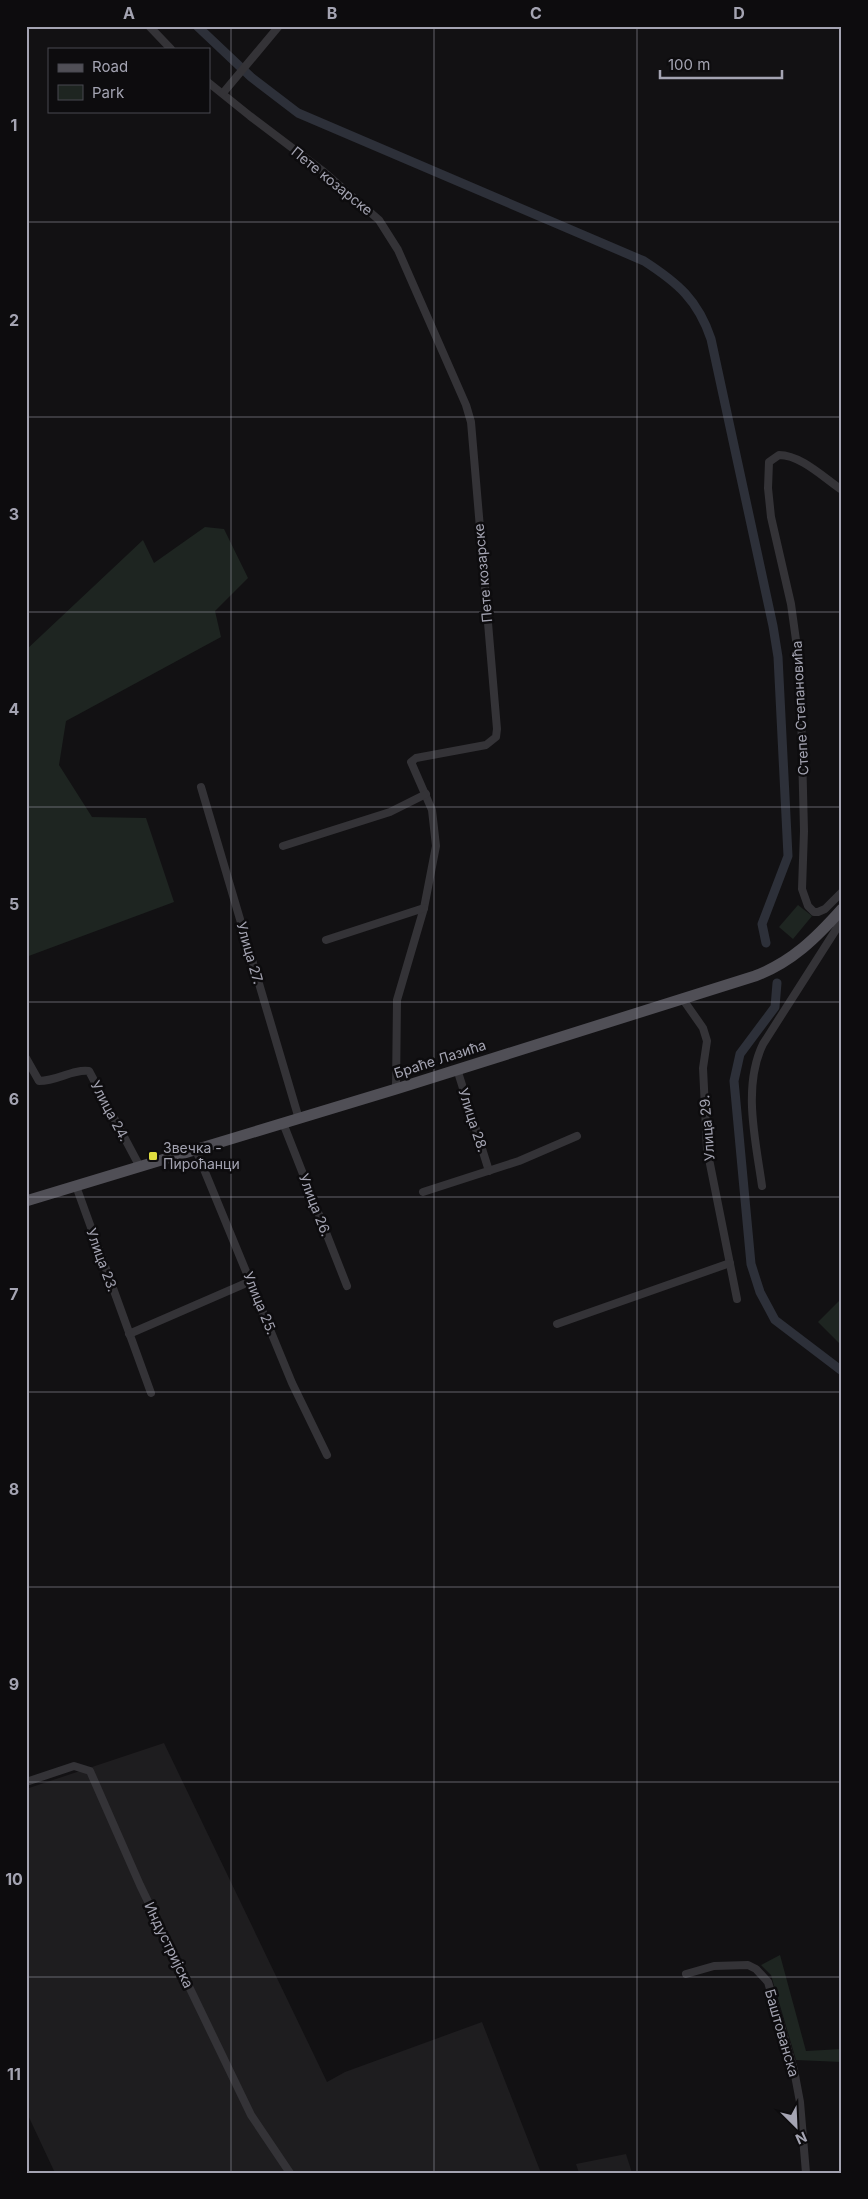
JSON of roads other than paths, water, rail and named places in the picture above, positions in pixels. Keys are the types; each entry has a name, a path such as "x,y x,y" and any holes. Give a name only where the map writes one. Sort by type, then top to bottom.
{"main road":[{"name":"Браће Лазића","path":"26,1201 299,1119 756,976 775,968 805,948 839,912"}],"street":[{"path":"149,26 170,48"},
{"path":"223,93 279,26"},
{"name":"Пете козарске","path":"210,84 324,172 379,220 398,250 469,414 497,729 496,737 486,745 413,759 412,767 432,810 436,846 424,908 397,1000 396,1089"},
{"name":"Степе Степановића","path":"842,490 804,464 787,456 779,455 770,462 768,488 771,517 791,604 800,670 804,831 802,894 812,911 818,912 825,909 842,892"},
{"name":"Улица 27.","path":"201,787 299,1119"},
{"path":"283,846 390,812 426,794"},
{"path":"326,940 424,908"},
{"path":"762,1186 752,1094 756,1060 763,1044 836,928 839,912"},
{"name":"Улица 29.","path":"682,998 703,1028 706,1041 703,1068 707,1149 737,1300"},
{"name":"Улица 24.","path":"26,1058 39,1081 52,1081 80,1070 89,1071 140,1167"},
{"name":"Улица 28.","path":"457,1069 489,1171"},
{"name":"Улица 26.","path":"284,1123 348,1286"},
{"name":"Улица 28.","path":"422,1192 489,1171 577,1136"},
{"name":"Улица 25.","path":"196,1150 292,1383 327,1455"},
{"name":"Улица 23.","path":"76,1186 151,1393"},
{"path":"557,1324 730,1263"},
{"path":"129,1334 251,1281"},
{"name":"Индустријска","path":"26,1782 74,1766 90,1771 140,1885 251,2115 290,2173"},
{"name":"Баштованска","path":"686,1974 714,1966 748,1964 756,1969 768,1982 794,2070 800,2102 806,2173"}],"waterway":[{"path":"197,26 251,77 298,113 644,261 677,285 700,313 711,339 778,657 788,856 762,924 766,943"},
{"path":"777,983 775,1007 740,1054 734,1081 751,1264 760,1292 775,1320 842,1371"}],"place":[{"name":"Звечка - Пироћанци","path":"153,1156"}]}
